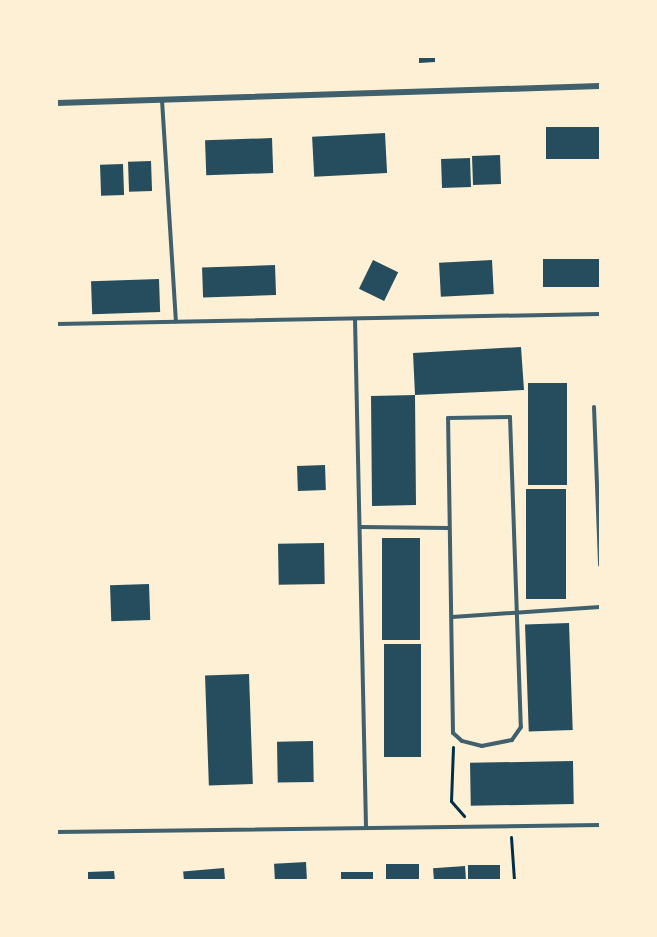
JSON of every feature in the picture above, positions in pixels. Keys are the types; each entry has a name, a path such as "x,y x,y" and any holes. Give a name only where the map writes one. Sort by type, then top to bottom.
{"street":[{"path":"57,103 600,86"}],"lane":[{"path":"162,100 176,322"},
{"path":"57,324 600,314"},
{"path":"355,319 366,828"},
{"path":"594,407 600,565"},
{"path":"510,417 521,727 512,740 482,746 462,741 453,733 452,617 448,528 448,418 510,417"},
{"path":"360,527 448,528"},
{"path":"452,617 600,607"},
{"path":"57,832 510,828 600,825"}],"path":[{"path":"453,733 451,801 479,828"},
{"path":"510,828 514,880"}],"building":[{"path":"419,57 435,57 435,62 419,63"},
{"path":"546,127 600,127 600,159 546,159"},
{"path":"385,133 387,173 314,177 312,137"},
{"path":"272,138 273,173 206,175 205,140"},
{"path":"500,155 501,184 473,185 472,156"},
{"path":"470,158 471,187 442,188 441,159"},
{"path":"151,161 152,191 129,192 128,162"},
{"path":"123,164 124,195 101,196 100,165"},
{"path":"543,259 600,259 600,287 543,287"},
{"path":"373,260 398,272 384,301 359,289"},
{"path":"492,260 494,294 441,297 439,263"},
{"path":"275,265 276,295 203,298 202,268"},
{"path":"159,279 160,312 92,314 91,281"},
{"path":"521,347 524,390 415,395 413,353"},
{"path":"528,383 567,383 567,485 528,485"},
{"path":"415,395 416,505 372,506 371,396"},
{"path":"325,465 326,490 298,491 297,466"},
{"path":"526,489 566,489 566,599 526,599"},
{"path":"382,538 420,538 420,640 382,640"},
{"path":"324,543 325,584 279,585 278,544"},
{"path":"149,584 150,620 111,621 110,585"},
{"path":"569,623 573,730 529,731 525,625"},
{"path":"384,644 421,644 421,757 384,757"},
{"path":"249,674 253,784 209,785 205,676"},
{"path":"313,741 314,782 278,783 277,742"},
{"path":"573,761 574,804 471,806 470,763"},
{"path":"306,862 307,880 275,880 274,864"},
{"path":"386,864 419,864 419,880 386,880"},
{"path":"468,865 500,865 500,880 468,880"},
{"path":"465,866 466,880 434,880 433,868"},
{"path":"224,868 225,880 184,880 183,872"},
{"path":"114,871 115,880 88,880 88,872"},
{"path":"341,872 373,872 373,880 341,880"}]}
